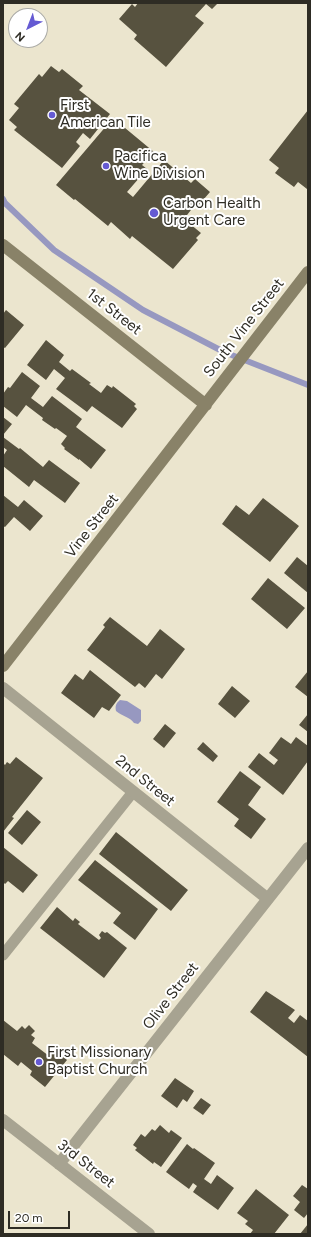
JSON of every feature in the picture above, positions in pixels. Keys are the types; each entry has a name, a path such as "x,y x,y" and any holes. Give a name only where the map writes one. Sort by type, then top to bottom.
{"street":[{"name":"1st Street","path":"3,245 206,405"},
{"name":"South Vine Street","path":"206,405 308,272"},
{"name":"Vine Street","path":"3,666 206,405"},
{"name":"2nd Street","path":"3,688 268,899"},
{"name":"Olive Street","path":"59,1164 308,848"},
{"name":"3rd Street","path":"3,1120 149,1234"}],"lane":[{"path":"3,955 133,792"}],"water":[{"path":"120,700 127,701 141,710 141,721 138,724 116,711 116,705"}],"building":[{"path":"138,3 218,3 212,9 206,4 195,16 204,23 166,67 134,39 137,35 119,19 132,4 135,7"},
{"path":"51,66 59,72 62,69 83,86 79,90 110,114 90,139 83,133 76,142 80,146 62,168 14,130 17,127 9,120 19,108 14,104 39,74 42,77"},
{"path":"308,110 307,189 298,182 294,187 275,173 279,168 269,160"},
{"path":"113,118 154,152 142,165 147,169 127,192 133,197 164,160 191,183 195,179 210,192 197,207 194,206 184,219 201,233 196,238 198,240 173,269 132,236 130,239 111,222 108,226 56,185"},
{"path":"6,310 24,325 5,348 3,347 3,314"},
{"path":"46,340 64,355 59,362 70,371 72,369 91,383 89,384 101,393 107,385 112,388 113,386 136,404 134,406 137,409 122,428 92,406 87,412 56,389 65,378 54,369 46,380 27,365"},
{"path":"22,372 40,386 31,398 43,407 52,396 82,419 76,427 106,450 91,469 64,449 65,448 61,444 67,436 42,420 43,418 26,405 17,417 3,406 3,394 8,387 10,388"},
{"path":"3,417 12,424 3,435"},
{"path":"3,437 19,449 20,448 43,467 49,460 80,483 65,503 34,480 29,487 3,466 3,456 7,450 3,447"},
{"path":"3,495 18,507 24,500 43,516 30,531 14,517 5,527 3,526"},
{"path":"263,498 299,526 270,562 222,524 236,505 249,515"},
{"path":"297,557 308,566 308,593 284,573"},
{"path":"268,578 305,608 287,629 251,599"},
{"path":"110,617 147,646 160,629 185,649 162,679 156,674 145,688 139,683 135,687 87,650 105,627 103,625"},
{"path":"90,670 121,695 109,711 102,707 94,718 61,693 75,674 83,680"},
{"path":"308,671 308,697 295,687"},
{"path":"232,686 250,701 235,718 218,704"},
{"path":"308,714 308,732 299,725"},
{"path":"165,724 176,733 164,748 153,739"},
{"path":"281,737 291,744 296,737 308,746 308,761 283,795 248,767 259,753 274,765 278,760 269,753"},
{"path":"203,742 218,756 213,762 197,749"},
{"path":"16,757 43,778 12,817 14,818 3,832 3,763 5,765 7,762 10,764"},
{"path":"240,771 261,787 248,805 266,819 251,839 234,826 239,819 217,802"},
{"path":"27,810 41,822 22,845 8,833"},
{"path":"116,832 188,890 171,911 99,854"},
{"path":"3,847 38,875 23,893 8,881 5,884 3,882"},
{"path":"95,860 158,909 135,940 113,923 121,913 78,880"},
{"path":"57,907 73,921 75,918 80,922 78,924 99,940 101,938 99,935 102,931 105,933 107,932 127,948 104,978 40,928"},
{"path":"266,991 295,1010 288,1018 294,1023 300,1015 308,1021 308,1057 250,1012"},
{"path":"3,1020 17,1031 22,1026 25,1029 29,1025 35,1031 31,1035 35,1038 32,1043 49,1056 55,1049 67,1060 45,1087 30,1075 32,1071 21,1062 18,1066 3,1054"},
{"path":"175,1078 194,1091 187,1102 183,1099 177,1108 161,1096"},
{"path":"201,1098 211,1105 203,1115 193,1108"},
{"path":"160,1125 169,1133 171,1130 182,1138 161,1167 154,1162 153,1164 135,1150 137,1148 133,1145 141,1134 145,1137 152,1129 155,1131"},
{"path":"187,1144 215,1163 204,1179 211,1184 217,1175 234,1188 218,1210 193,1192 197,1186 193,1183 189,1189 166,1172"},
{"path":"302,1185 308,1189 308,1213 304,1218 294,1210 300,1202 293,1196"},
{"path":"256,1189 289,1215 274,1234 250,1234 253,1230 245,1224 248,1221 237,1213"},
{"path":"308,1224 308,1234 300,1234"}],"waterway":[{"path":"3,199 5,203 54,250 143,310 224,352 308,385"}],"place":[{"name":"First American Tile","path":"52,115"},
{"name":"Pacifica Wine Division","path":"106,166"},
{"name":"Carbon Health Urgent Care","path":"154,213"},
{"name":"First Missionary Baptist Church","path":"39,1062"}]}
